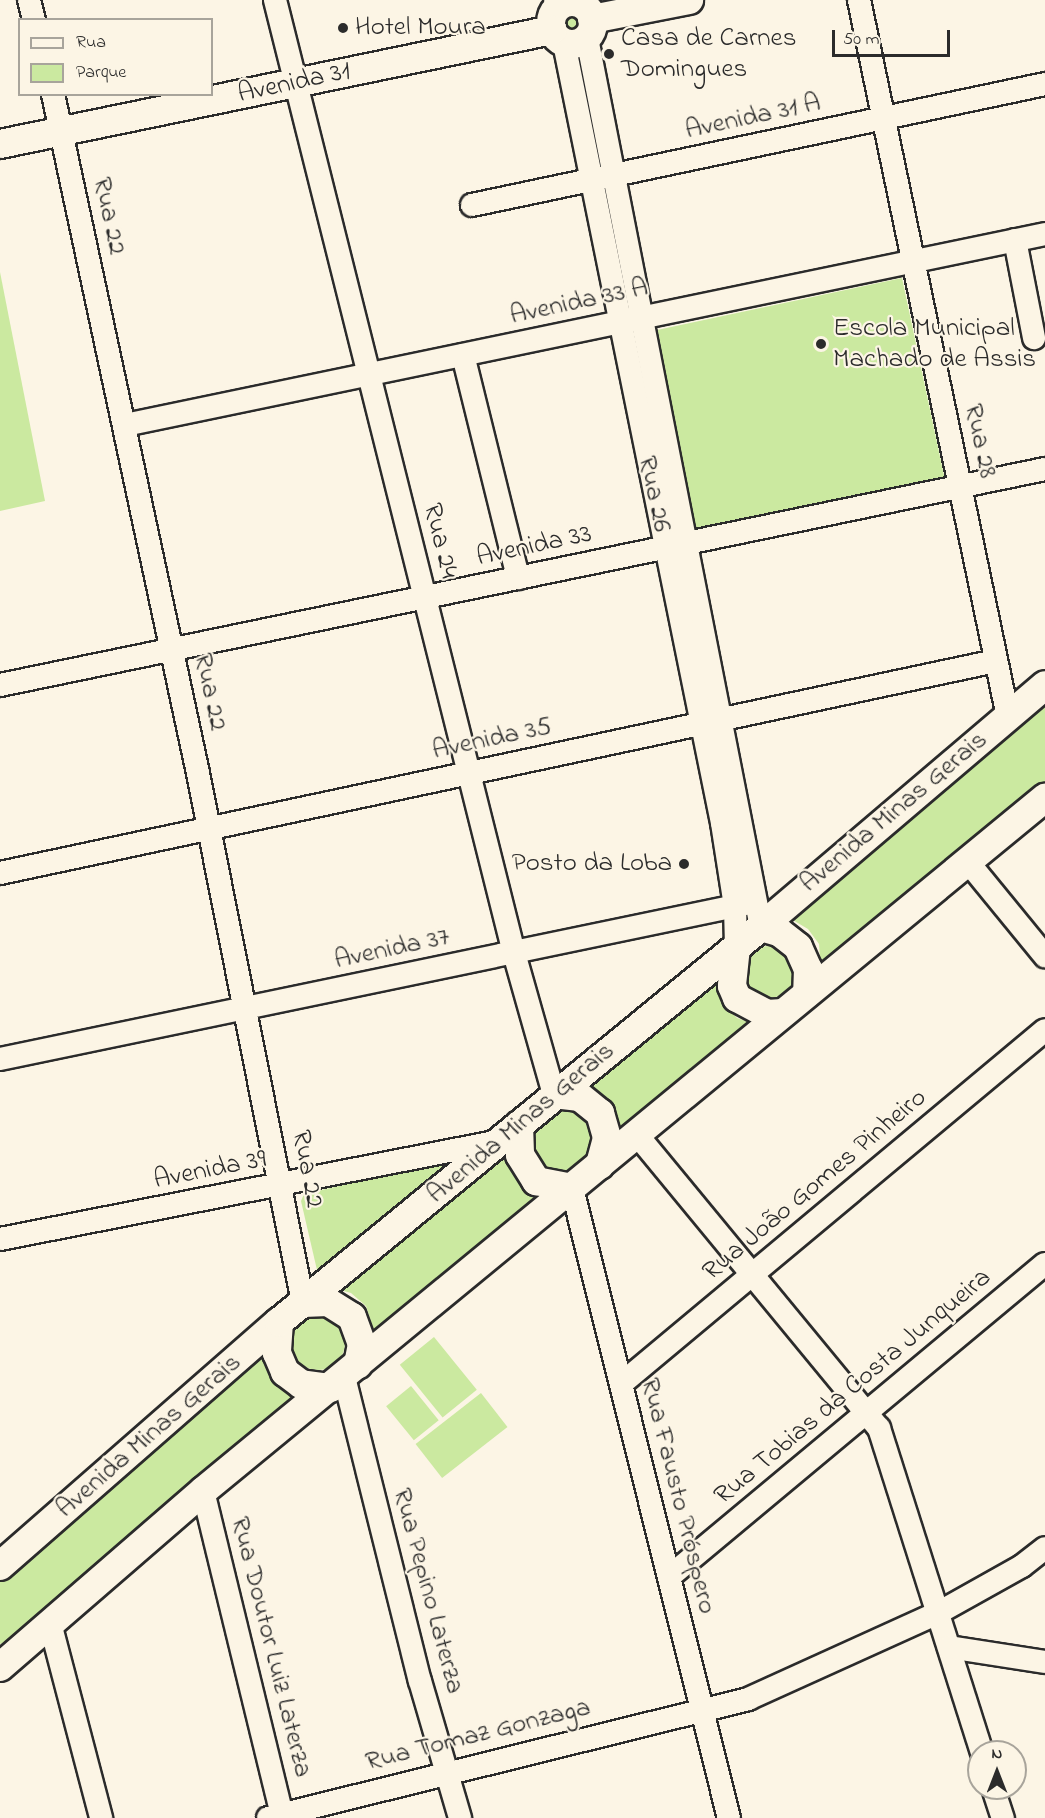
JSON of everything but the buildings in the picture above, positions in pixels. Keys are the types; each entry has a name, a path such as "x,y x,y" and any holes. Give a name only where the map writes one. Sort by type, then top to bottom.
{"main road":[{"name":"Avenida 31","path":"0,144 295,82 570,18 688,0"},
{"name":"Avenida Minas Gerais","path":"0,1566 279,1322 510,1133 554,1094 736,947 751,911 796,894 1045,685"},
{"path":"0,1667 203,1491 638,1136 807,993 1045,798"},
{"path":"751,911 798,947 808,969 807,993"},
{"path":"736,947 732,986 737,998 766,1014 783,1013"},
{"path":"554,1094 580,1097 600,1113 608,1138 600,1165"},
{"path":"510,1133 531,1175 551,1186 572,1188"},
{"path":"303,1303 328,1302 352,1317 362,1344 344,1377"},
{"path":"279,1322 277,1353 285,1371 301,1384 344,1377"}],"street":[{"path":"29,0 34,18"},
{"name":"Rua 24","path":"275,0 514,953 554,1094"},
{"name":"Rua 28","path":"859,0 1008,717"},
{"name":"Rua 26","path":"570,18 612,176 630,320 751,911"},
{"name":"Rua 26","path":"570,18 590,180 630,320"},
{"name":"Avenida 31 A","path":"472,205 1045,84"},
{"name":"Rua 22","path":"53,96 247,1008 303,1303"},
{"name":"Avenida 33 A","path":"125,425 1045,234"},
{"path":"1014,240 1034,338"},
{"path":"463,355 518,578"},
{"name":"Avenida 33","path":"0,685 1045,469"},
{"name":"Avenida 35","path":"0,873 996,661"},
{"path":"968,862 1045,956"},
{"name":"Avenida 37","path":"0,1059 514,953 751,911"},
{"name":"Rua João Gomes Pinheiro","path":"621,1384 1045,1030"},
{"name":"Avenida 39","path":"0,1239 281,1185 510,1133"},
{"path":"638,1136 879,1428 978,1740"},
{"name":"Rua Fausto Próspero","path":"572,1188 729,1818"},
{"name":"Rua Tobias da Costa Junqueira","path":"669,1577 1045,1264"},
{"name":"Rua Pepino Laterza","path":"344,1377 420,1681 449,1772 460,1818"},
{"name":"Rua Doutor Luiz Laterza","path":"203,1491 278,1817"},
{"name":"Rua Tomaz Gonzaga","path":"278,1817 702,1708 748,1699 938,1613 1022,1566 1045,1548"},
{"path":"50,1623 101,1818"},
{"path":"949,1647 1045,1662"},
{"path":"997,1800 1003,1818"}],"green space":[{"path":"572,11 580,14 583,22 580,30 572,33 564,30 561,22 564,14"},
{"path":"0,272 45,501 0,511"},
{"path":"902,278 944,478 696,530 654,331"},
{"path":"1045,699 1045,785 821,971 819,944 808,929 791,919"},
{"path":"764,946 774,946 788,953 795,972 788,991 774,998 764,998 754,994 747,987 743,977 743,967 747,957 754,950"},
{"path":"714,974 723,1004 737,1018 757,1025 611,1144 582,1092"},
{"path":"579,1106 600,1142 572,1177 532,1168 531,1125 553,1107"},
{"path":"509,1142 552,1193 374,1332 366,1306 351,1293 333,1288"},
{"path":"457,1159 319,1272 317,1270 301,1201 304,1194"},
{"path":"318,1316 328,1318 337,1324 343,1333 345,1343 343,1353 337,1362 328,1368 318,1370 308,1368 299,1362 293,1353 291,1343 293,1333 299,1324 308,1318"},
{"path":"434,1337 477,1390 443,1418 400,1365"},
{"path":"263,1346 306,1397 13,1639 0,1644 0,1563"},
{"path":"411,1386 439,1420 414,1440 386,1406"},
{"path":"481,1393 507,1427 442,1478 416,1444"}],"place":[{"name":"Hotel Moura","path":"343,28"},
{"name":"Casa de Carnes Domingues","path":"609,54"},
{"name":"Escola Municipal Machado de Assis","path":"821,344"},
{"name":"Posto da Loba","path":"684,864"}]}
